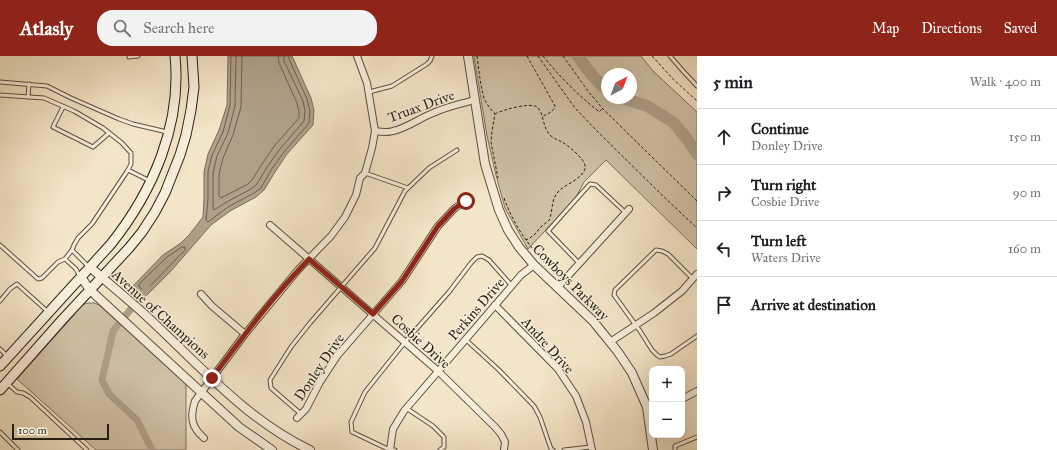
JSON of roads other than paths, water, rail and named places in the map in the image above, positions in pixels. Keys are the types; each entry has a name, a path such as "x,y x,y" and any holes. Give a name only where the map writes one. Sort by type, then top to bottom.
{"main road":[{"path":"0,366 111,244 126,225 139,204 159,162 169,133 176,96 175,56"},
{"path":"0,390 129,248 142,232 165,193 180,155 191,110 194,87 192,56"}],"street":[{"path":"204,438 195,428 192,418 192,410 195,401 245,334 286,284 331,236 345,217 356,195 360,178 365,173 375,131 366,77 357,56"},
{"name":"Cowboys Parkway","path":"468,56 485,164 499,210 508,230 519,247 534,265 593,321 610,342 632,373 649,407"},
{"name":"Truax Drive","path":"375,131 393,132 433,112 474,100"},
{"name":"Donley Drive","path":"299,416 306,409 320,382 338,356 402,281 438,226 455,208 466,201"},
{"path":"557,288 628,211"},
{"name":"Cosbie Drive","path":"270,225 438,371 495,426 505,442 504,450"},
{"name":"Perkins Drive","path":"390,450 393,429 406,408 521,275 534,265"},
{"name":"Avenue of Champions","path":"90,267 141,311 232,398 255,416 310,450"},
{"path":"610,342 654,314 682,291 695,276"},
{"name":"Avenue of Champions","path":"81,277 90,290 202,393 240,427 272,450"},
{"path":"201,294 212,306 245,334"},
{"name":"Andre Drive","path":"495,305 558,369 576,396 586,422 591,448"},
{"path":"685,397 697,391"},
{"name":"Cowboys Parkway","path":"652,438 653,450"}],"lane":[{"path":"129,56 138,56"},
{"path":"369,92 395,84 427,64 432,56"},
{"path":"670,56 697,86"},
{"path":"0,82 48,86 119,119 169,133"},
{"path":"28,97 29,84"},
{"path":"0,95 44,98 74,111 103,128 122,143 131,154 131,164 128,170 92,224 78,238 72,250 65,259 58,262 42,278 38,279 0,245"},
{"path":"63,107 53,127 93,146 109,133"},
{"path":"299,416 270,388 270,380 291,347 310,323 375,248 405,191 429,168 457,150"},
{"path":"128,170 150,182"},
{"path":"365,173 408,188"},
{"path":"580,264 548,231 590,184 596,185 628,211"},
{"path":"72,250 90,267"},
{"path":"695,276 668,254 656,250 614,290 614,295 657,355 665,356 671,354 697,336"},
{"path":"395,450 390,450 352,432 351,422 365,392 477,257 482,256 489,260 512,286"},
{"path":"65,259 76,269 81,277"},
{"path":"0,300 17,284 48,312"},
{"path":"465,339 500,370 534,406 553,450"},
{"path":"0,349 8,357"},
{"path":"7,382 17,392 23,393 30,397 87,450"},
{"path":"406,408 433,426 444,437 444,447 440,450"},
{"path":"0,432 19,450"},
{"path":"675,450 675,446 697,437"},
{"path":"564,450 591,448"},
{"path":"12,450 19,450"}],"water":[{"path":"228,56 292,56 311,98 314,110 313,125 287,154 264,190 256,197 230,211 211,225 171,271 145,297 133,286 163,255 181,243 203,217 204,172 208,154 219,130 227,105"}],"waterway":[{"path":"578,56 584,66 601,85"},
{"path":"637,103 647,106 673,122 697,154"},
{"path":"148,288 113,331 102,380 109,394 137,420 152,450"}]}
